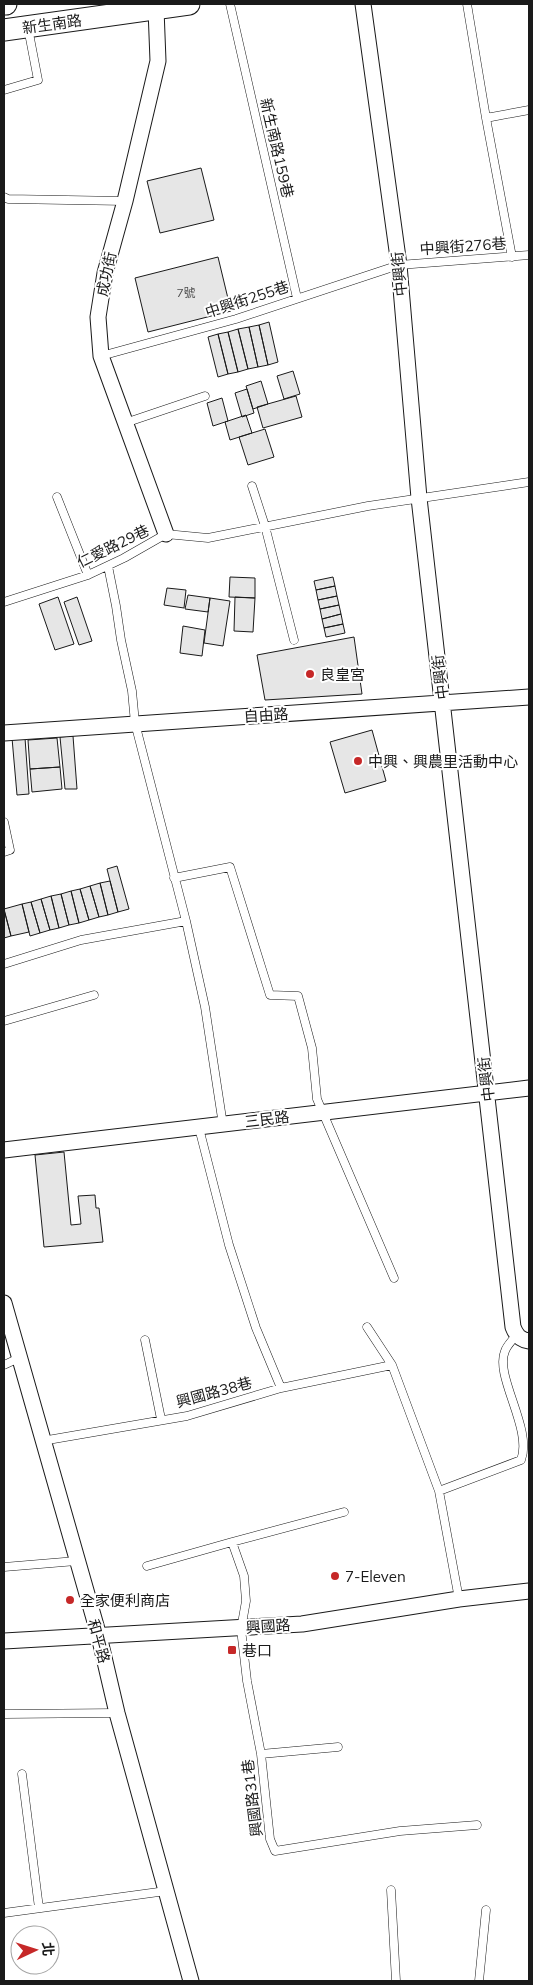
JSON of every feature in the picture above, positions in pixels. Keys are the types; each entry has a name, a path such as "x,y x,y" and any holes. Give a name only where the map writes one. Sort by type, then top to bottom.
{"main road":[{"name":"新生南路","path":"4,30 155,6 189,4"}],"street":[{"name":"中興街","path":"363,4 399,265 419,498 488,1092 513,1327 523,1338"},
{"name":"成功街","path":"155,6 158,61 125,200 105,273 98,317 101,356 166,534"},
{"name":"自由路","path":"4,733 529,697"},
{"name":"三民路","path":"4,1150 529,1088"},
{"name":"和平路","path":"4,1303 42,1442 99,1636 117,1713 191,1981"},
{"name":"興國路","path":"4,1641 241,1629 322,1621 460,1598 529,1591"}],"lane":[{"name":"新生南路159巷","path":"230,4 297,298"},
{"path":"467,4 512,257"},
{"path":"4,90 38,80 28,27"},
{"path":"486,118 529,110"},
{"path":"4,197 8,200 125,200"},
{"name":"中興街276巷","path":"399,265 529,255"},
{"name":"中興街255巷","path":"101,356 236,319 399,265"},
{"path":"125,423 205,396"},
{"name":"仁愛路29巷","path":"4,602 88,575 166,534 208,538 419,498 529,482"},
{"path":"252,486 265,526 294,640"},
{"path":"57,497 88,575"},
{"path":"108,566 132,690 135,723 186,921 205,1006 223,1124"},
{"path":"4,822 10,850 4,852"},
{"path":"174,878 230,867 270,995 298,996 312,1048 317,1098 394,1278"},
{"path":"4,964 80,940 186,921"},
{"path":"4,1022 94,995"},
{"path":"199,1128 229,1245 256,1328 281,1388"},
{"path":"367,1327 392,1365 439,1491 460,1598"},
{"path":"439,1491 521,1460 524,1453 522,1431 503,1365 505,1351 523,1338"},
{"path":"145,1340 161,1419"},
{"path":"4,1365 19,1358"},
{"name":"興國路38巷","path":"42,1442 161,1419 188,1416 281,1388 392,1365"},
{"path":"147,1566 344,1512"},
{"name":"興國路31巷","path":"232,1542 244,1576 246,1601 241,1629 247,1681 261,1754 270,1840 275,1851 400,1831 477,1825"},
{"path":"4,1567 76,1561"},
{"path":"4,1714 117,1713"},
{"path":"261,1754 338,1747"},
{"path":"22,1774 39,1908"},
{"path":"391,1890 396,1981"},
{"path":"4,1913 166,1891"},
{"path":"479,1981 486,1910"}],"building":[{"path":"201,168 214,220 160,233 147,181"},
{"path":"218,257 231,311 148,332 135,278"},
{"path":"269,322 278,362 268,365 259,325"},
{"path":"259,325 268,365 258,367 249,327"},
{"path":"249,327 258,367 248,369 238,329"},
{"path":"238,329 248,369 238,372 228,332"},
{"path":"228,332 238,372 228,374 218,334"},
{"path":"218,334 228,374 218,377 208,337"},
{"path":"293,371 300,394 284,399 277,376"},
{"path":"261,381 268,404 253,409 246,386"},
{"path":"247,389 254,413 242,417 235,393"},
{"path":"296,396 302,417 263,428 257,407"},
{"path":"222,398 228,421 213,426 207,403"},
{"path":"246,415 252,433 230,440 225,422"},
{"path":"265,429 274,457 248,465 239,437"},
{"path":"230,577 255,578 255,598 229,597"},
{"path":"333,577 335,586 316,590 314,581"},
{"path":"335,586 337,596 318,600 316,590"},
{"path":"167,588 186,590 184,608 164,605"},
{"path":"188,595 210,598 208,612 185,609"},
{"path":"337,596 339,605 320,609 318,600"},
{"path":"58,597 74,644 55,650 39,604"},
{"path":"77,597 92,641 79,645 64,602"},
{"path":"235,597 255,598 253,632 234,631"},
{"path":"210,598 230,601 223,646 204,643"},
{"path":"339,605 341,614 322,619 320,609"},
{"path":"341,614 343,624 324,628 322,619"},
{"path":"343,624 345,633 326,637 324,628"},
{"path":"183,626 205,630 202,656 180,653"},
{"name":"良皇宮","path":"354,637 362,694 265,700 257,655"},
{"name":"中興、興農里活動中心","path":"372,730 386,781 345,793 330,742"},
{"path":"73,736 77,789 65,789 60,737"},
{"path":"12,738 25,738 29,794 17,795"},
{"path":"57,738 60,767 30,769 28,740"},
{"path":"60,767 62,789 32,792 30,769"},
{"path":"117,866 129,909 118,912 107,869"},
{"path":"110,881 118,912 108,915 100,883"},
{"path":"100,883 108,915 99,917 90,886"},
{"path":"90,886 99,917 89,920 80,889"},
{"path":"80,889 89,920 79,923 71,891"},
{"path":"71,891 79,923 69,925 61,894"},
{"path":"61,894 69,925 59,928 51,896"},
{"path":"51,896 59,928 50,930 41,899"},
{"path":"41,899 50,930 40,933 31,902"},
{"path":"31,902 40,933 30,936 22,904"},
{"path":"22,904 29,932 11,936 4,909"},
{"path":"4,910 11,936 4,938"},
{"path":"64,1152 71,1225 81,1224 78,1196 95,1195 96,1208 99,1208 103,1242 44,1247 35,1155"}],"place":[{"name":"良皇宮","path":"310,674"},
{"name":"中興、興農里活動中心","path":"358,761"},
{"name":"7-Eleven","path":"335,1576"},
{"name":"全家便利商店","path":"70,1600"},
{"name":"巷口","path":"232,1650"}]}
